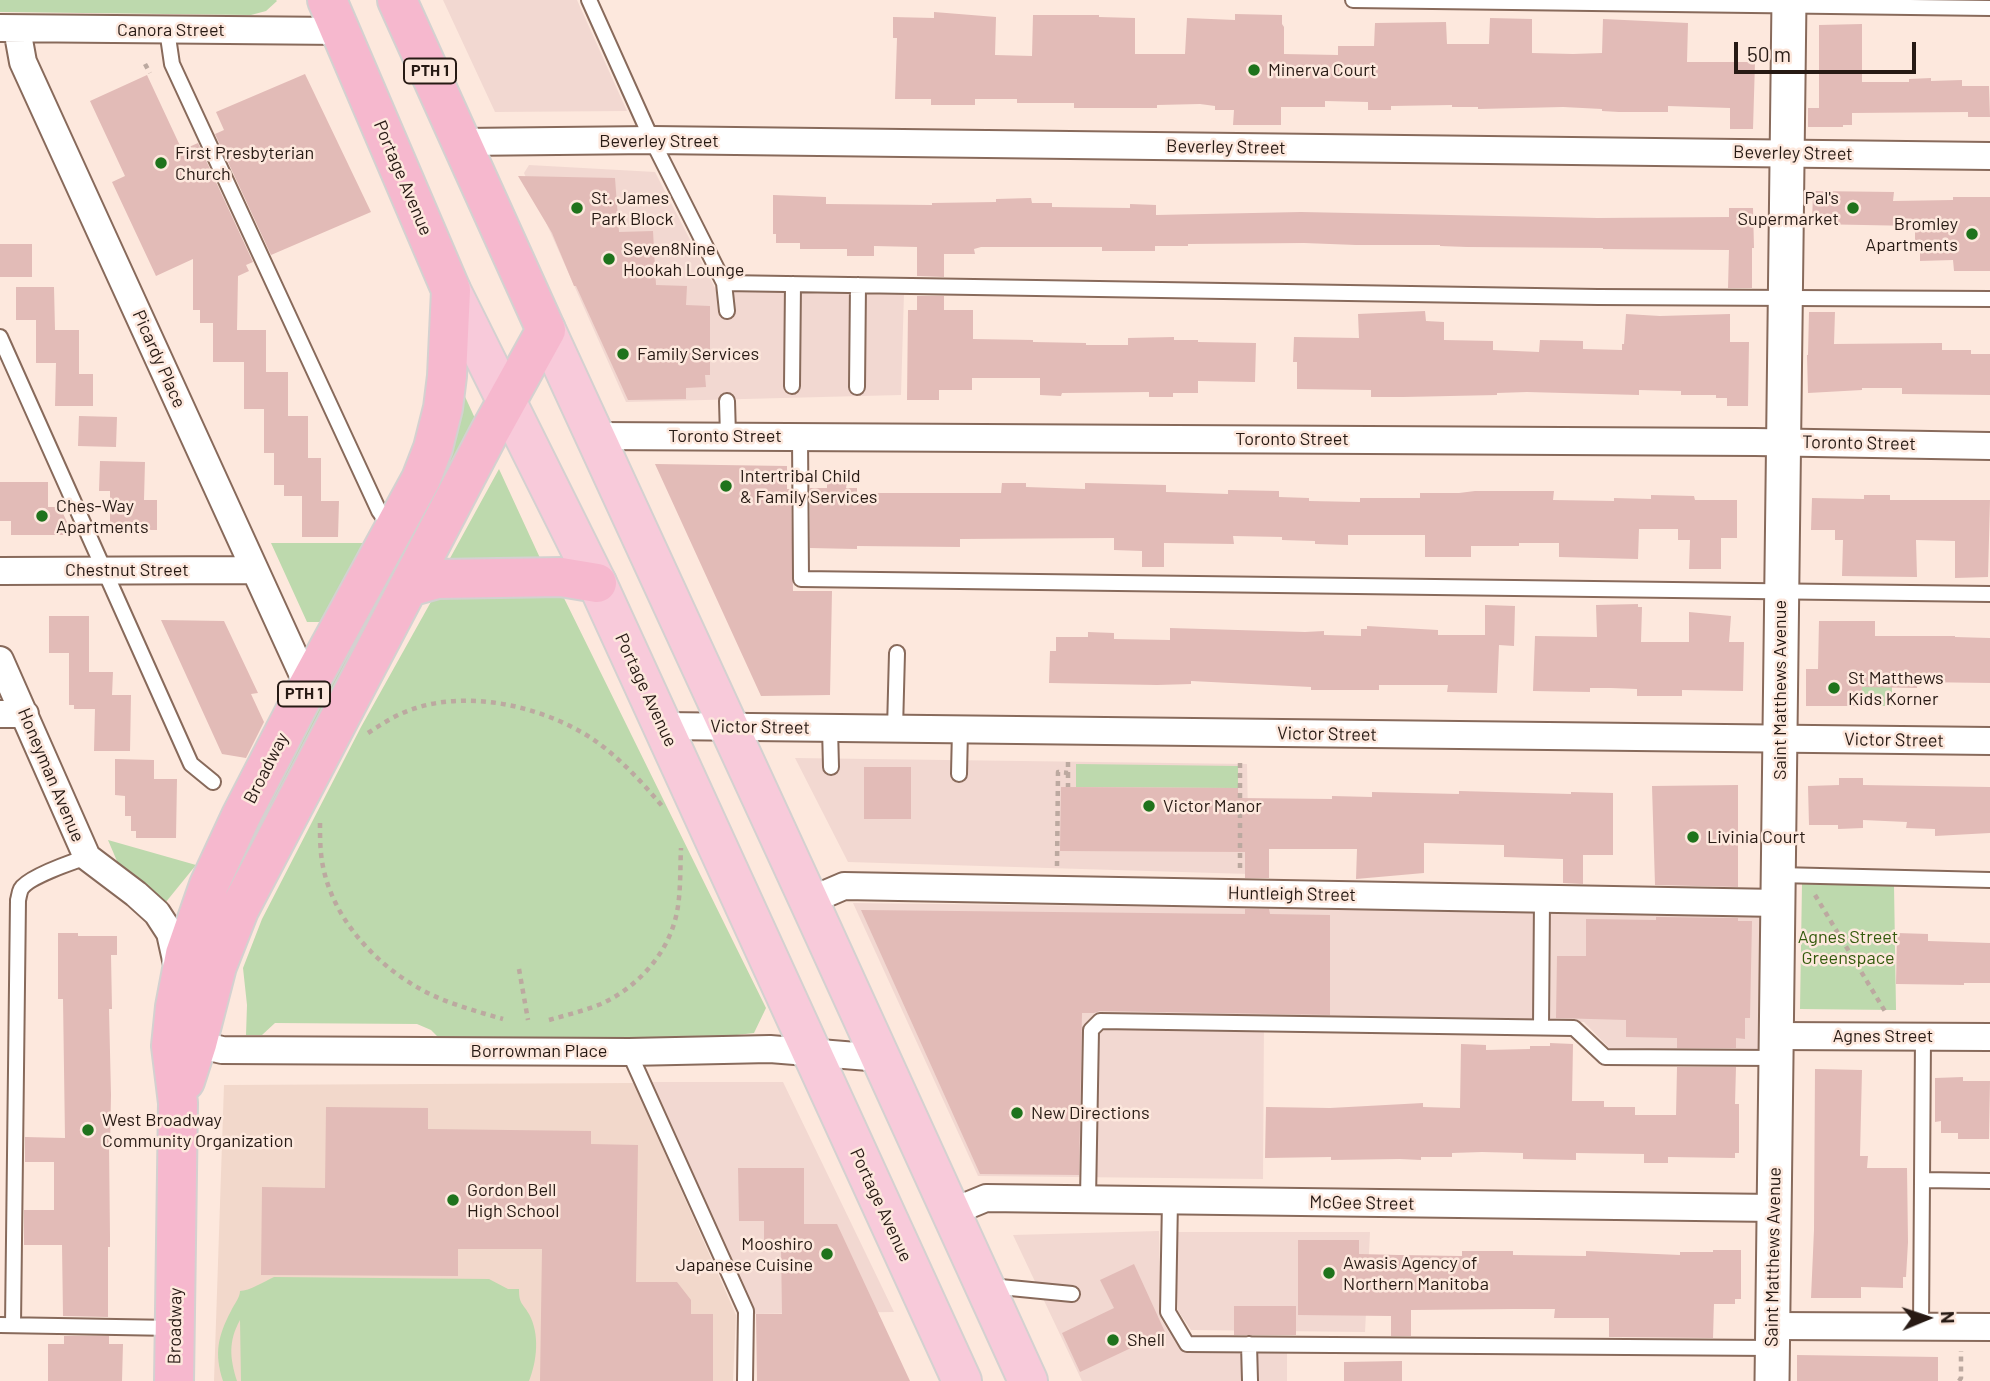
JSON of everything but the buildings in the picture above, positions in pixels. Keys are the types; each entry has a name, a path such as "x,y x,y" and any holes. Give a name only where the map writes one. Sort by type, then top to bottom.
{"highway":[{"name":"PTH 1","path":"397,0 546,330"},
{"name":"Portage Avenue","path":"335,16 451,290"},
{"name":"Broadway","path":"174,1381 178,1103 171,1046 179,979 209,885 241,816 421,479 433,448 443,408 451,290"},
{"name":"Broadway","path":"178,1103 197,1044 217,966 239,910 546,330"},
{"path":"409,587 437,579 561,577 597,583"},
{"path":"154,1381 175,1328"}],"main road":[{"name":"Portage Avenue","path":"451,290 597,583 962,1381"},
{"path":"546,330 1028,1381"}],"street":[{"name":"Saint Matthews Avenue","path":"1772,1381 1776,1047 1787,885 1780,738 1788,3"},
{"name":"Canora Street","path":"8,29 167,30 335,16"},
{"name":"Picardy Place","path":"8,29 308,687"},
{"name":"Beverley Street","path":"462,142 652,140 1990,156"},
{"name":"Toronto Street","path":"595,436 1782,442 1990,446"},
{"name":"Chestnut Street","path":"0,571 253,570"},
{"name":"Honeyman Avenue","path":"0,660 13,714 87,857 143,900 162,920 172,942 179,979"},
{"name":"Victor Street","path":"663,726 1990,741"},
{"name":"Huntleigh Street","path":"809,901 844,886 1542,899 1787,885"},
{"name":"Agnes Street","path":"1776,1047 1923,1036 1990,1037"},
{"name":"Borrowman Place","path":"197,1044 222,1049 629,1052 770,1049 881,1058"},
{"name":"McGee Street","path":"952,1212 986,1198 1774,1208"},
{"path":"1772,1337 1922,1326 1990,1327"}],"lane":[{"path":"589,0 652,140 724,283 727,311"},
{"path":"1353,0 1788,3 1990,8"},
{"path":"167,30 172,64 379,511 393,530"},
{"path":"724,283 1584,297 1990,299"},
{"path":"792,386 793,284"},
{"path":"857,387 858,285"},
{"path":"0,337 191,764 213,782"},
{"path":"727,401 728,436"},
{"path":"800,437 801,579 1990,594"},
{"path":"895,729 897,653"},
{"path":"830,728 831,767"},
{"path":"959,774 960,730"},
{"path":"87,857 28,882 21,889 18,900 7,1325 175,1328"},
{"path":"1787,885 1990,880"},
{"path":"1541,1027 1542,899"},
{"path":"1088,1199 1091,1030 1100,1021 1574,1028 1605,1056 1776,1047"},
{"path":"1922,1326 1923,1036"},
{"path":"629,1052 746,1311 745,1381"},
{"path":"1924,1180 1990,1181"},
{"path":"1170,1200 1168,1312 1187,1344 1772,1337"},
{"path":"985,1286 1072,1294"},
{"path":"1249,1344 1250,1381"}],"path":[{"path":"145,64 150,73"},
{"path":"366,734 401,714 433,704 464,701 516,707 554,718 599,744 640,779 662,806"},
{"path":"1068,758 1068,787"},
{"path":"1240,893 1241,761"},
{"path":"1057,890 1058,772 1068,773"},
{"path":"320,815 321,853 331,892 349,925 364,944 393,971 422,989 503,1019"},
{"path":"549,1020 587,1009 614,997 654,963 669,938 675,919 681,848"},
{"path":"1787,885 1886,1014 1923,1036"},
{"path":"519,969 528,1020"}],"shaded area":[{"path":"443,0 577,0 627,111 495,112"},
{"path":"529,165 655,172 716,290 904,293 901,395 626,402 524,173"},
{"path":"795,758 1247,764 1249,874 848,862"},
{"path":"853,903 1763,914 1760,1051 1611,1050 1584,1022 1264,1020 1263,1179 978,1176"},
{"path":"649,1082 783,1082 894,1312 753,1314"},
{"name":"Gordon Bell High School","path":"634,1083 736,1315 733,1381 214,1381 224,1085"},
{"path":"1159,1231 1161,1319 1181,1351 1287,1353 1287,1381 1082,1381 1013,1235"},
{"path":"1173,1232 1370,1232 1365,1332 1191,1330 1178,1311"}],"green space":[{"path":"0,0 277,1 266,11 251,15 0,12"},
{"path":"462,390 478,425 237,887 219,897"},
{"path":"499,469 540,558 517,568 443,571"},
{"path":"271,543 363,543 321,622 307,622"},
{"path":"437,591 561,592 766,1008 754,1033 608,1050 438,1037 431,1030 417,1024 275,1023 262,1035 246,1035 247,1005 243,968 262,919 361,727"},
{"path":"1862,669 1892,670 1892,706 1862,706"},
{"path":"1076,764 1238,766 1238,788 1076,787"},
{"path":"108,840 196,865 157,913 122,873"},
{"name":"Agnes Street Greenspace","path":"1802,884 1894,885 1896,1010 1800,1009"},
{"path":"274,1277 489,1279 508,1289 519,1289 520,1300 529,1314 536,1339 534,1365 529,1381 241,1381 240,1320 233,1336 231,1350 237,1381 223,1381 219,1345 240,1291"}],"place":[{"name":"Minerva Court","path":"1254,70"},
{"name":"First Presbyterian Church","path":"161,163"},
{"name":"St. James Park Block","path":"577,208"},
{"name":"Pal's Supermarket","path":"1853,208"},
{"name":"Bromley Apartments","path":"1972,234"},
{"name":"Seven8Nine Hookah Lounge","path":"609,259"},
{"name":"Family Services","path":"623,354"},
{"name":"Intertribal Child & Family Services","path":"726,486"},
{"name":"Ches-Way Apartments","path":"42,516"},
{"name":"St Matthews Kids Korner","path":"1834,688"},
{"name":"Victor Manor","path":"1149,806"},
{"name":"Livinia Court","path":"1693,837"},
{"name":"New Directions","path":"1017,1113"},
{"name":"West Broadway Community Organization","path":"88,1130"},
{"name":"Gordon Bell High School","path":"453,1200"},
{"name":"Mooshiro Japanese Cuisine","path":"827,1254"},
{"name":"Awasis Agency of Northern Manitoba","path":"1329,1273"},
{"name":"Shell","path":"1113,1340"}]}
